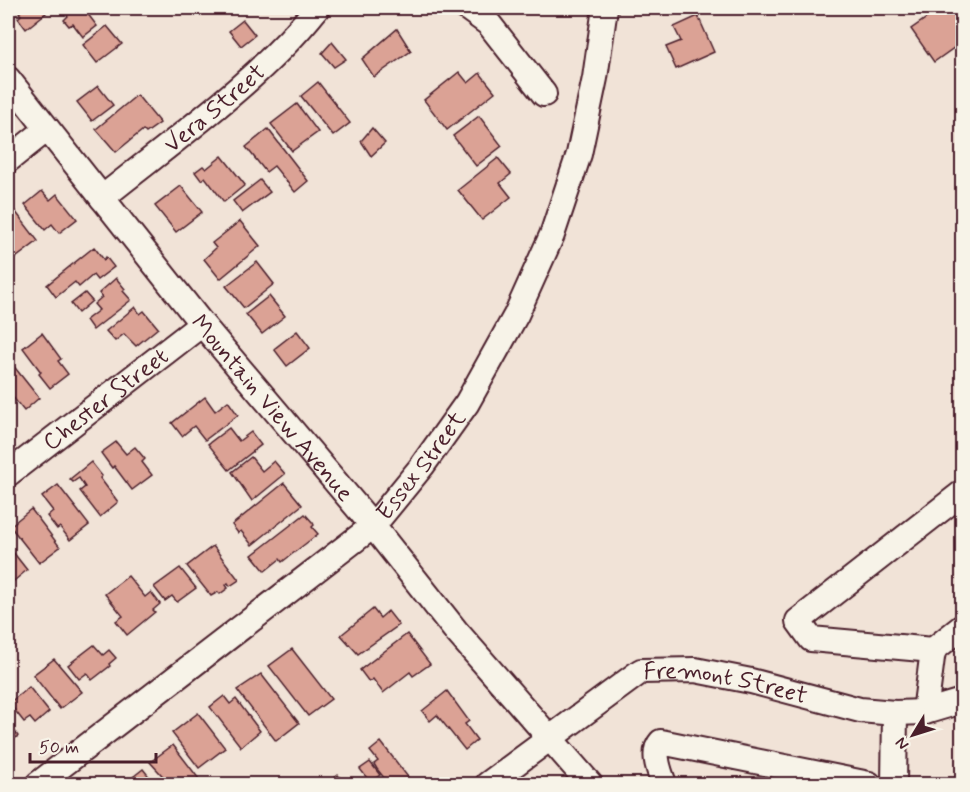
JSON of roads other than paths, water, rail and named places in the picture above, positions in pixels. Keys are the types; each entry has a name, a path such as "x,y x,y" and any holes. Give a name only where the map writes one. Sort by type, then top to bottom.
{"street":[{"name":"Vera Street","path":"102,198 247,81 317,8"},
{"path":"466,8 489,24 544,94"},
{"name":"Essex Street","path":"38,784 373,526 422,466 467,403 516,315 552,235 579,154 595,78 605,8"},
{"name":"Mountain View Avenue","path":"8,79 202,324 373,526 456,631 590,784"},
{"path":"8,160 47,129"},
{"name":"Chester Street","path":"8,474 202,324"},
{"path":"963,493 798,621 811,639 933,650 963,627"},
{"path":"925,712 933,650"},
{"name":"Fremont Street","path":"488,784 641,670 695,670 751,681 860,710 895,713 925,712 963,702"},
{"path":"894,784 895,713"},
{"path":"664,784 656,754 661,742 869,784"}]}
